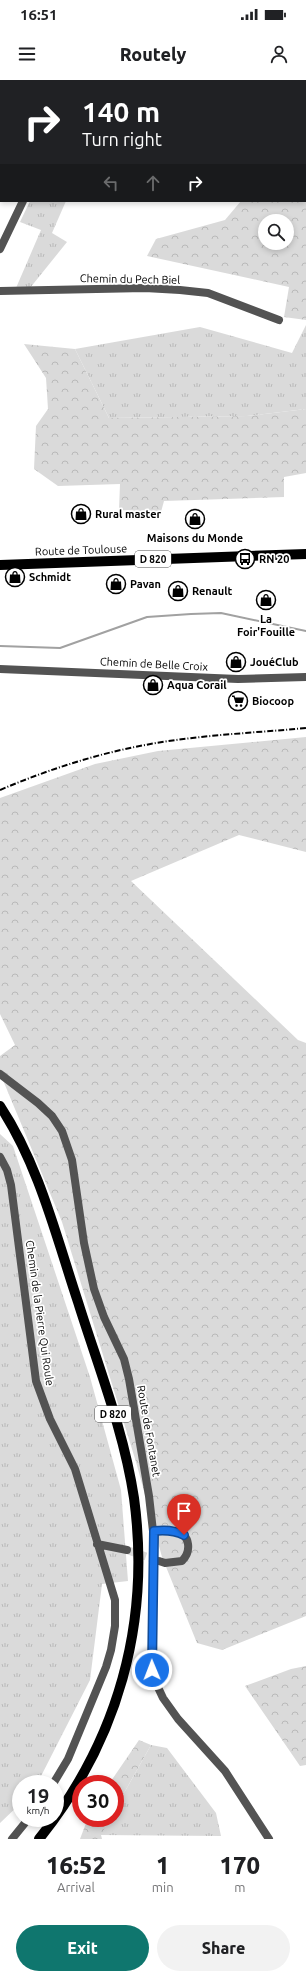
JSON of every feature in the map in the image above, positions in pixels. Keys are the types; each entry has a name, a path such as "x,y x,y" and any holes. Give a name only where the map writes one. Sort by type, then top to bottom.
{"main road":[{"name":"Route de Toulouse","path":"0,558 306,548"},
{"name":"Route de Toulouse","path":"0,565 306,554"},
{"name":"D 820","path":"0,1106 13,1126 32,1166 104,1386 123,1450 133,1496 138,1536 138,1577 135,1618 128,1658 118,1697 104,1736 83,1777 58,1816 39,1839"}],"street":[{"path":"0,249 23,202"},
{"name":"Chemin du Pech Biel","path":"0,291 145,288 180,290 208,293 279,320"},
{"name":"Chemin de Belle Croix","path":"0,669 238,679 306,677"},
{"name":"Route de Fontanet","path":"0,1074 38,1103 52,1116 62,1131 72,1160 84,1243 94,1289 104,1317 124,1359 129,1379 154,1531 152,1670 155,1681 163,1698 178,1719 225,1772 269,1839"},
{"name":"Chemin de la Pierre Qui Roule","path":"0,1157 7,1170 11,1185 36,1381 50,1419 75,1469 115,1600 111,1650 88,1712 68,1759 58,1775"},
{"path":"154,1531 177,1531 184,1535 188,1542 189,1550 182,1561 165,1563 159,1561"},
{"path":"97,1544 127,1550"},
{"path":"12,1839 22,1827"}],"green space":[{"path":"30,202 66,202 52,233 67,242 30,288 16,288 41,230 20,222"},
{"path":"240,202 306,202 306,320 284,317 289,287 147,256 156,239 225,220"},
{"path":"306,325 306,409 247,416 109,418 75,349 200,327 292,353"},
{"path":"24,344 75,349 109,418 247,416 306,409 306,473 284,477 284,497 164,501 161,512 119,510 120,484 58,486 34,469 36,426 48,409 46,378"},
{"path":"306,737 306,852 239,835 131,881 298,1040 306,1043 306,1616 222,1650 197,1643 162,1557 136,1462 62,1222 0,1073 0,1056 15,1045 0,1014 0,798 95,764 158,751"},
{"path":"0,1134 13,1146 90,1377 121,1490 128,1581 102,1584 90,1680 42,1775 12,1775 12,1812 0,1823"},
{"path":"306,1666 306,1765 300,1766 245,1686 291,1669"},
{"path":"139,1740 151,1745 124,1793 124,1775 115,1775"},
{"path":"151,1745 167,1748 216,1813 221,1836 100,1835 105,1827 124,1827 124,1793"},
{"path":"85,1827 105,1827 101,1835 102,1839 80,1839"}],"waterway":[{"path":"0,646 60,648 147,617 191,614 221,613 306,631"}],"tunnel":[{"path":"127,1550 159,1561"}],"railway":[{"path":"0,790 72,763 127,749 185,739 306,728"}],"place":[{"name":"Rural master","path":"81,514"},
{"name":"Maisons du Monde","path":"195,519"},
{"name":"RN 20","path":"245,559"},
{"name":"Schmidt","path":"15,577"},
{"name":"Pavan","path":"116,584"},
{"name":"Renault","path":"178,591"},
{"name":"La Foir'Fouille","path":"266,600"},
{"name":"JouéClub","path":"236,662"},
{"name":"Aqua Corail","path":"153,685"},
{"name":"Biocoop","path":"238,701"}],"route":[{"path":"152,1670 154,1531 177,1531 184,1535"}]}
